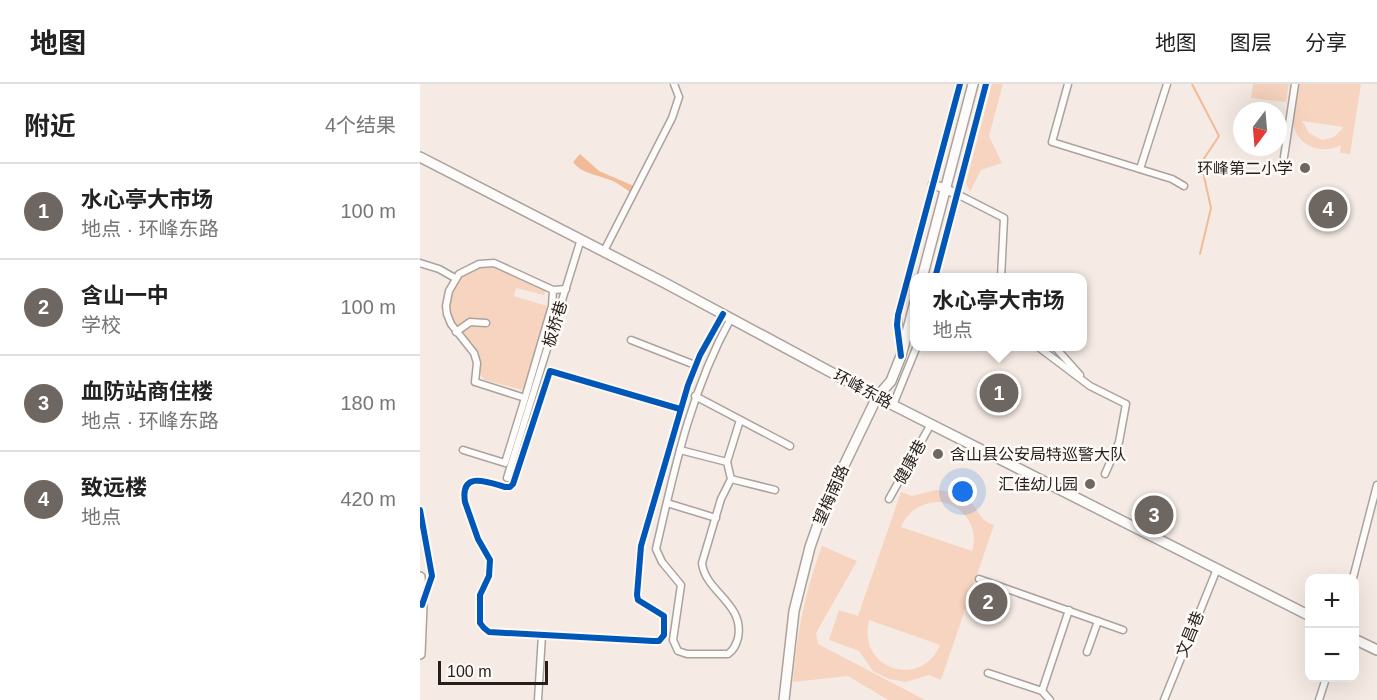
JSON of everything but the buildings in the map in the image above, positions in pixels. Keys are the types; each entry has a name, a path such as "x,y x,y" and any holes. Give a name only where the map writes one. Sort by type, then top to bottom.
{"main road":[{"path":"923,273 973,84"},
{"name":"环峰东路","path":"420,157 604,251 877,397 1305,613"},
{"name":"望梅南路","path":"784,700 794,611 810,547 824,507 877,397 891,381 901,356 910,321"},
{"path":"420,577 422,606 420,654"},
{"path":"1359,641 1377,650"}],"street":[{"path":"604,251 672,118 679,97 674,84"},
{"path":"901,356 898,315 960,84"},
{"path":"936,273 986,84"},
{"path":"1068,84 1052,142 1172,179 1184,186"},
{"path":"1140,169 1167,84"},
{"path":"1284,157 1295,84"},
{"path":"933,184 1004,218 1001,273"},
{"name":"板桥巷","path":"507,478 581,239"},
{"path":"420,263 439,269 455,278"},
{"path":"525,398 475,382 476,357 451,324 446,306 449,291 455,278 474,266 494,263 553,291 566,289"},
{"path":"463,450 505,463 552,306 553,291"},
{"path":"680,409 550,370 513,484 505,487 471,480 464,496 478,539 490,560 489,576 480,595 480,622 484,628 489,632 653,641 664,636 664,616 640,603 637,595 641,546 680,409 696,365 727,316"},
{"path":"727,316 695,396 656,549 662,562 681,585 673,640 678,651 687,654 728,654 733,651 738,639 738,622 734,611 702,570 702,563 730,479 727,462 740,420"},
{"path":"456,332 470,322 486,323"},
{"path":"631,340 696,365"},
{"path":"893,405 915,351"},
{"path":"1044,351 1090,386 1126,404 1119,442 1105,474"},
{"path":"1058,351 1090,386"},
{"path":"695,396 790,446"},
{"name":"健康巷","path":"889,499 931,424"},
{"path":"680,450 727,462"},
{"path":"730,479 775,490"},
{"path":"1354,574 1377,484"},
{"path":"667,503 716,518"},
{"path":"420,510 432,576 422,606"},
{"name":"文昌巷","path":"1164,700 1217,569"},
{"path":"979,579 1123,630"},
{"path":"1042,691 1069,610"},
{"path":"1087,652 1098,621"},
{"path":"538,700 542,635"},
{"path":"988,673 1042,691 1050,700"},
{"path":"1319,700 1325,682"}],"shaded area":[{"path":"992,84 1003,84 989,136 1002,163 981,170 970,192 966,183"},
{"path":"1253,84 1289,84 1286,102 1251,98"},
{"path":"1298,84 1361,84 1350,154 1340,153 1341,145 1324,149 1302,141 1294,127 1293,118","holes":["1302,121 1343,127 1334,137 1322,140 1309,133"]},
{"path":"580,154 599,171 634,186 631,193 615,182 579,168 573,162"},
{"path":"491,266 546,290 544,295 516,288 514,296 549,308 522,390 485,380 481,376 475,349 459,331 450,316 450,299 456,282 469,270"},
{"path":"936,490 956,494 973,505 984,519 994,525 941,680 929,675 906,682 889,679 873,671 859,651 829,640 839,610 858,616 901,492 912,496","holes":["942,502 958,509 969,520 974,534 972,551 901,527 912,511 929,503","869,620 940,645 931,659 919,667 906,670 893,668 881,662 872,651 868,638"]},
{"path":"822,546 857,561 816,633 818,644 925,700 888,700 848,676 793,682 803,612"}],"waterway":[{"path":"1192,84 1219,136 1201,163 1211,208 1200,254"}],"cycle path":[{"path":"901,356 898,315 960,84"},
{"path":"936,273 986,84"},
{"path":"680,409 550,371 513,484 505,487 477,481 467,485 465,492 465,502 478,539 490,560 489,576 480,595 480,623 484,628 489,632 653,641 659,641 664,635 664,616 638,600 641,546 688,385 700,355 723,314"},
{"path":"420,510 432,576 422,605"}],"place":[{"name":"环峰第二小学","path":"1305,168"},
{"name":"致远楼","path":"1328,209"},
{"name":"水心亭大市场","path":"999,393"},
{"name":"含山县公安局特巡警大队","path":"938,454"},
{"name":"汇佳幼儿园","path":"1090,484"},
{"name":"血防站商住楼","path":"1154,515"},
{"name":"含山一中","path":"988,602"}]}
